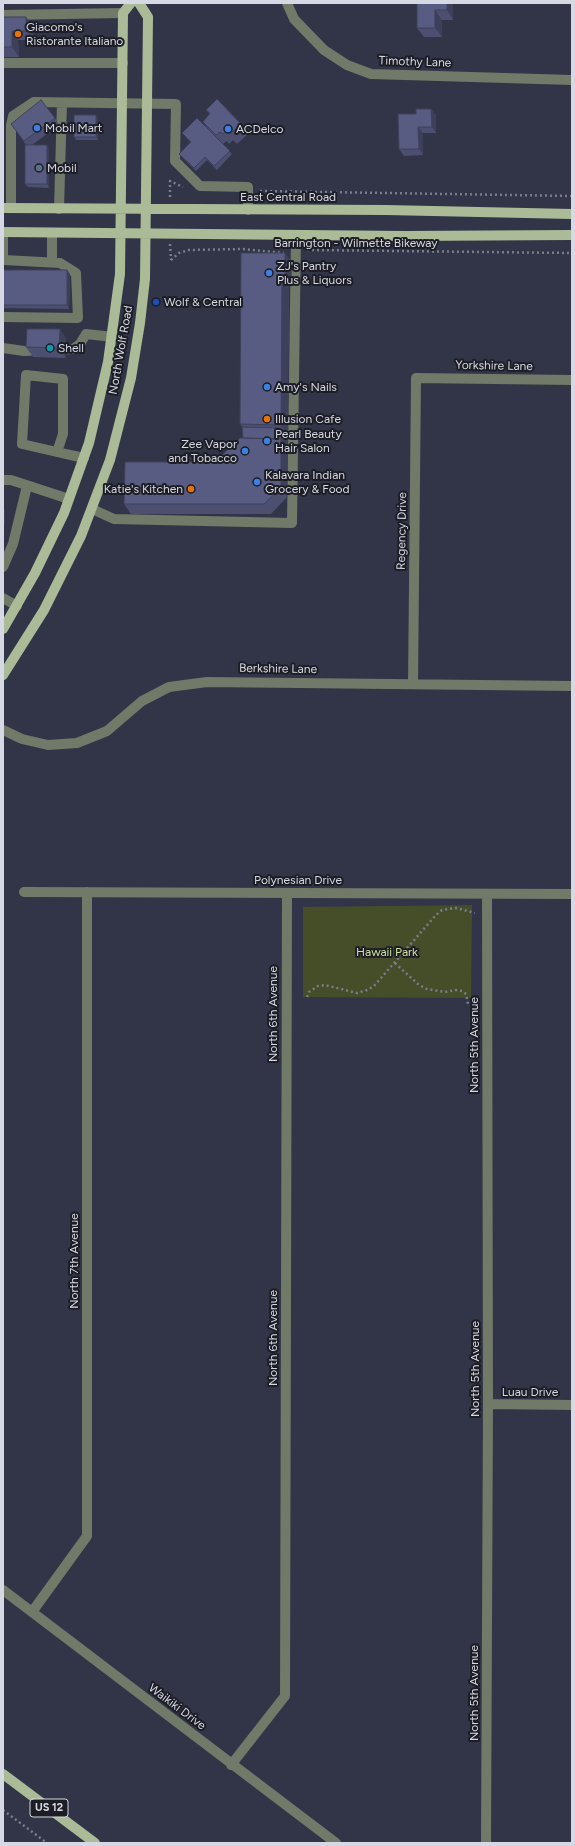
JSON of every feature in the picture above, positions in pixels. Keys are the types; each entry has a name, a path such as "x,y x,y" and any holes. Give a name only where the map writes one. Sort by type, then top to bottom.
{"main road":[{"path":"122,14 131,3"},
{"name":"North Wolf Road","path":"3,675 58,586 92,509 118,432 131,378 143,297 146,233 148,17 139,3"},
{"name":"North Wolf Road","path":"3,629 47,550 69,500 84,458 100,402 113,338 120,274 122,14"},
{"name":"East Central Road","path":"7,208 572,214"},
{"path":"3,232 296,235 572,235"},
{"name":"US 12","path":"3,1774 95,1843"}],"street":[{"name":"Timothy Lane","path":"287,3 294,19 324,50 347,65 371,74 572,80"},
{"path":"3,15 122,14"},
{"path":"3,63 122,63"},
{"path":"7,208 11,124 13,116 34,102 176,104 175,161 200,186 248,187 248,210"},
{"path":"59,209 62,103"},
{"path":"3,232 4,260 60,263 76,273 78,318 86,334"},
{"path":"52,233 52,262"},
{"path":"92,509 114,518 292,523 296,235"},
{"path":"3,317 78,318"},
{"path":"86,334 113,338"},
{"path":"3,348 24,351 73,349 80,344 86,334"},
{"path":"57,452 63,434 63,379 26,375 22,444 57,452 84,458"},
{"name":"Yorkshire Lane","path":"416,378 572,380"},
{"name":"Regency Drive","path":"413,684 416,378"},
{"path":"3,480 11,480 69,500"},
{"path":"4,562 13,544 27,486"},
{"path":"3,598 17,606"},
{"name":"Berkshire Lane","path":"3,730 22,739 48,745 77,743 107,731 142,701 169,687 207,682 572,686"},
{"name":"Polynesian Drive","path":"24,892 572,894"},
{"name":"North 7th Avenue","path":"32,1612 87,1536 87,892"},
{"name":"North 6th Avenue","path":"232,1765 285,1696 287,893"},
{"name":"North 5th Avenue","path":"486,1843 488,1404 487,894"},
{"name":"Luau Drive","path":"488,1404 572,1405"},
{"name":"Waikiki Drive","path":"3,1590 336,1843"}],"path":[{"path":"170,185 170,181 189,190"},
{"path":"248,191 572,196"},
{"name":"Barrington - Wilmette Bikeway","path":"171,256 171,260 180,253 188,250 242,249 288,253 296,250 572,252"},
{"path":"307,997 309,992 318,986 325,985 357,993 368,990 374,986 442,910 456,908 478,914 486,914"},
{"path":"395,963 419,985 427,990 444,992 456,990 462,991 466,994 468,1004"},
{"path":"3,1810 47,1843"}],"green space":[{"name":"Hawaii Park","path":"472,905 471,998 303,997 303,907"}],"building":[{"path":"417,3 447,3 447,10 435,10 435,28 417,28"},
{"path":"3,17 26,17 27,31 12,31 12,47 3,47"},
{"path":"217,99 241,124 230,134 227,131 223,134 220,132 216,135 203,122 210,113 206,110"},
{"name":"Mobil Mart","path":"41,100 55,118 24,141 11,124"},
{"path":"416,109 431,109 432,127 418,127 419,149 399,149 398,114 416,114"},
{"name":"Mobil","path":"74,115 96,115 96,137 74,137"},
{"path":"197,118 230,151 214,166 205,157 194,168 179,154 191,142 182,133"},
{"name":"Mobil","path":"25,145 47,145 47,184 25,184"},
{"path":"241,253 285,253 285,276 282,277 281,425 240,424"},
{"name":"Shell","path":"3,270 67,270 67,305 3,305"},
{"path":"27,329 60,329 59,348 26,347"},
{"path":"242,427 283,428 283,442 281,439 243,438"},
{"path":"240,438 281,439 281,488 264,504 124,504 125,462 215,462"}],"place":[{"name":"Giacomo's Ristorante Italiano","path":"18,34"},
{"name":"Mobil Mart","path":"37,128"},
{"name":"ACDelco","path":"228,129"},
{"name":"Mobil","path":"39,168"},
{"name":"ZJ's Pantry Plus & Liquors","path":"269,273"},
{"name":"Wolf & Central","path":"156,302"},
{"name":"Shell","path":"50,348"},
{"name":"Amy's Nails","path":"267,387"},
{"name":"Illusion Cafe","path":"267,419"},
{"name":"Pearl Beauty Hair Salon","path":"267,441"},
{"name":"Zee Vapor and Tobacco","path":"245,451"},
{"name":"Kalavara Indian Grocery & Food","path":"257,482"},
{"name":"Katie's Kitchen","path":"191,489"}]}
